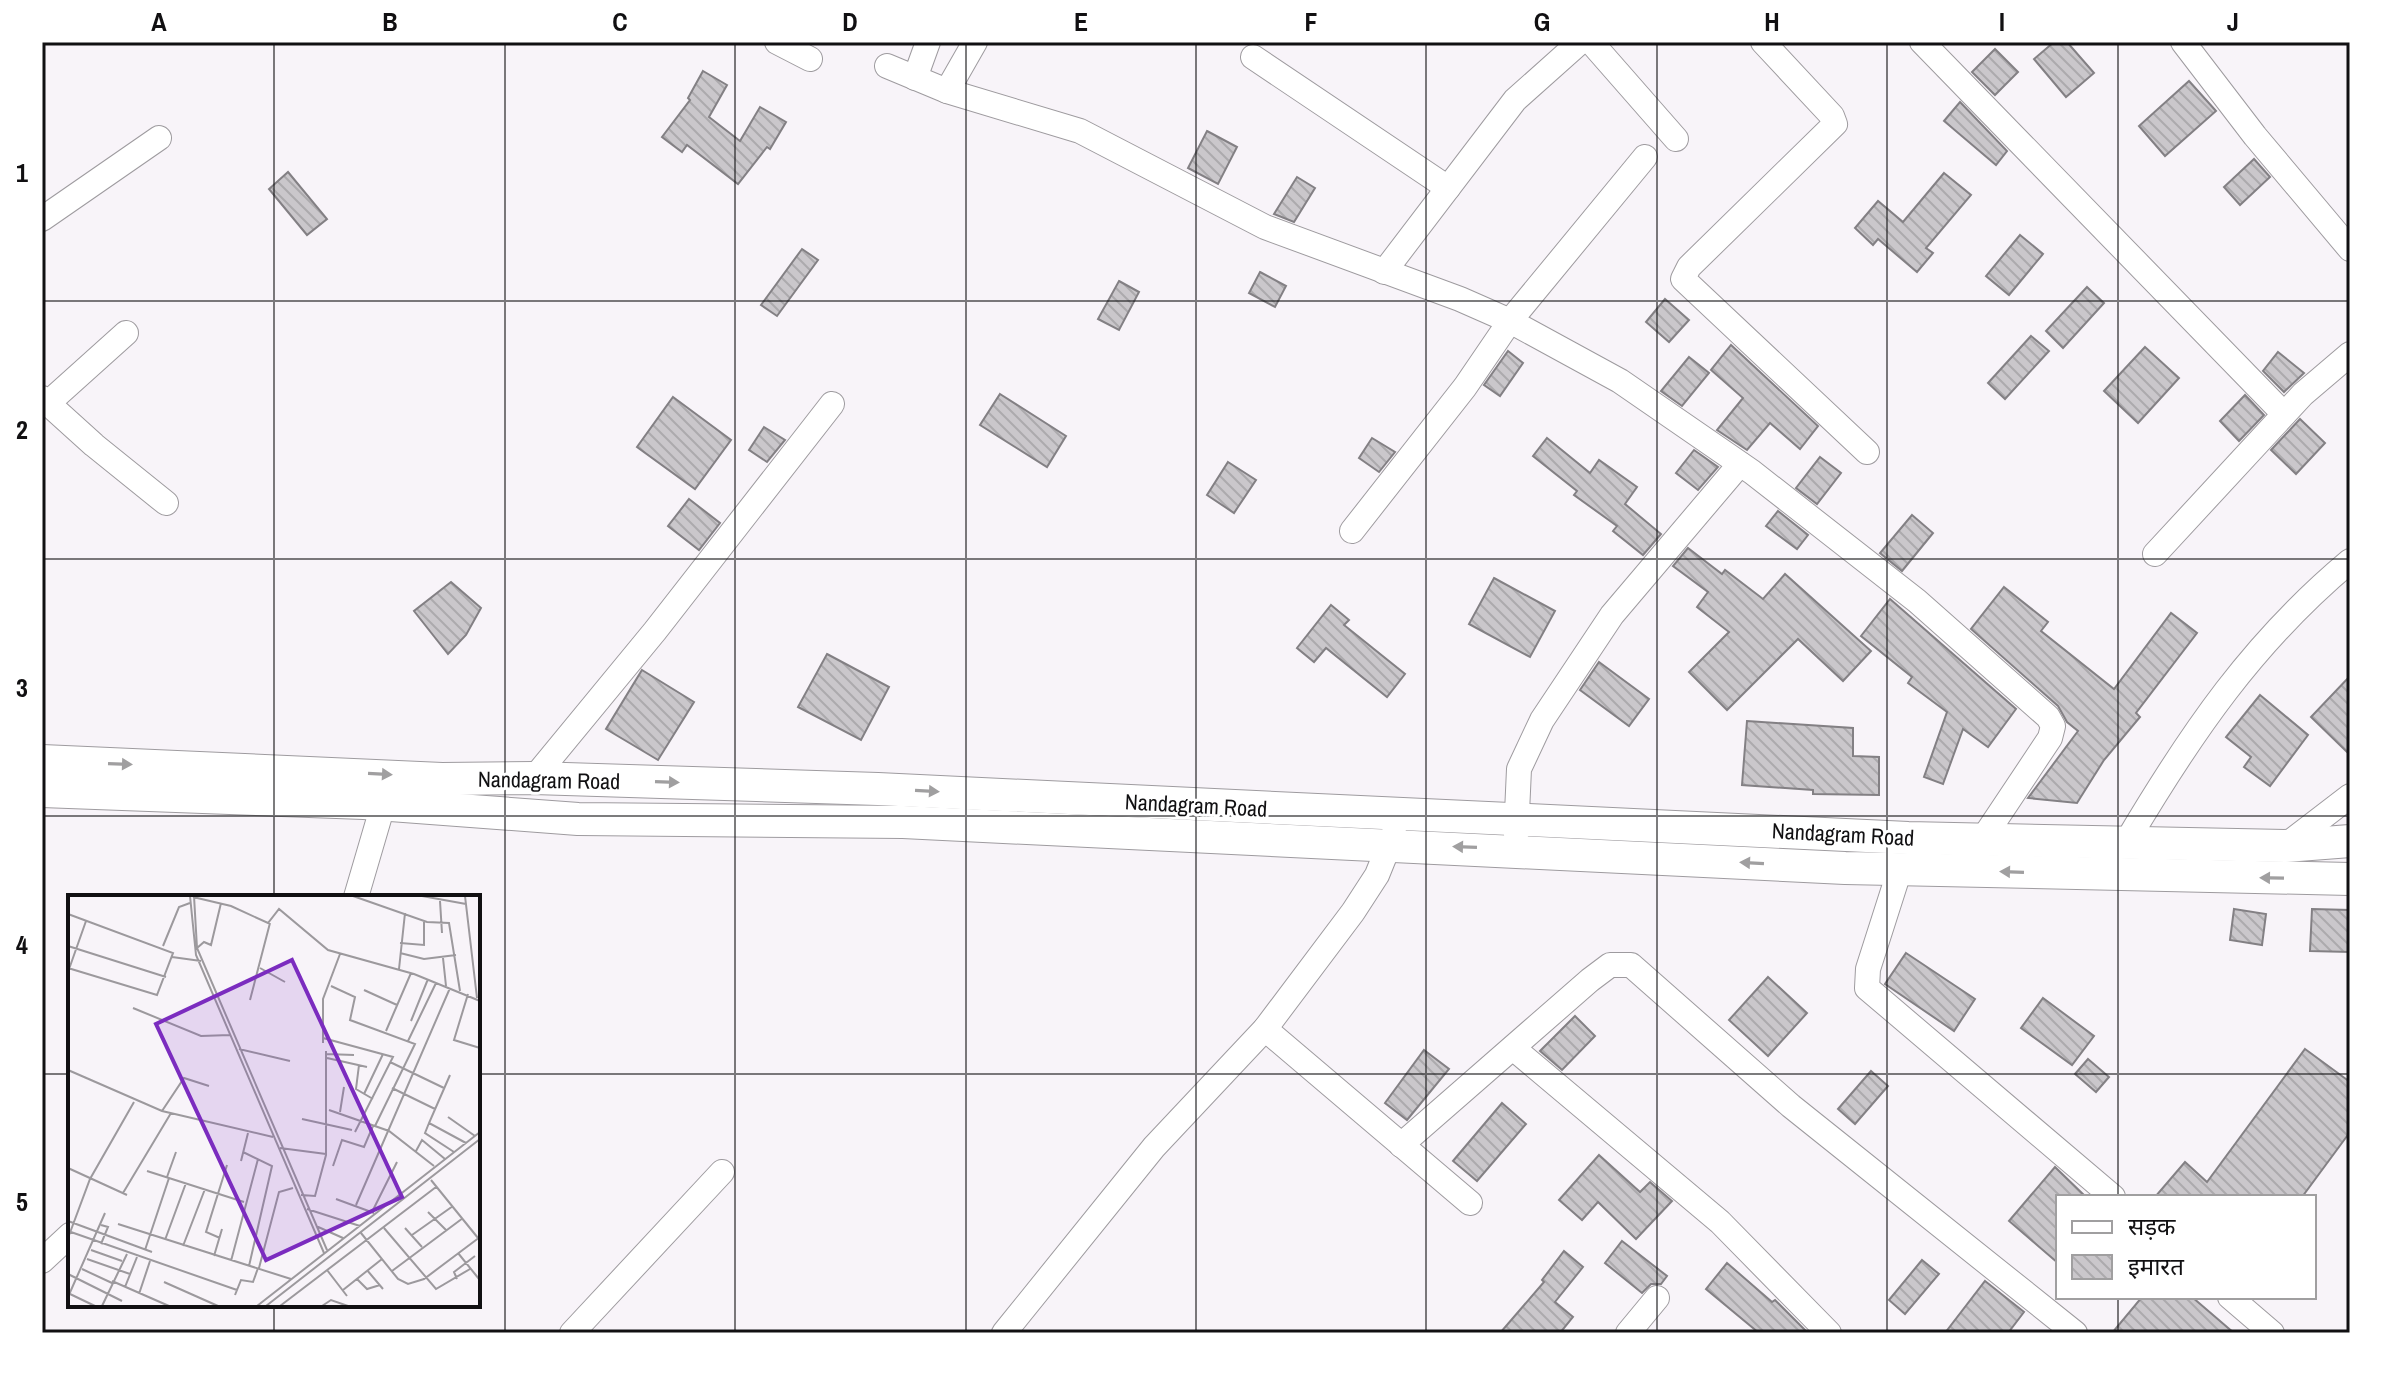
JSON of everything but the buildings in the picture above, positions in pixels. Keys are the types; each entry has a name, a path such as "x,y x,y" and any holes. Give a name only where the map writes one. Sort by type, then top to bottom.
{"street":[{"path":"777,42 810,59"},
{"path":"915,78 928,42"},
{"path":"947,91 975,42"},
{"path":"1384,272 1515,100 1580,42"},
{"path":"1591,42 1676,139"},
{"path":"1763,42 1832,116 1835,124 1689,267 1683,279 1867,452"},
{"path":"1922,42 2284,414"},
{"path":"2183,42 2255,136 2350,249"},
{"path":"1253,57 1448,188"},
{"path":"887,66 947,91 1080,131 1265,227 1510,321 1620,381 1740,464 1917,601 2048,717 2053,726 2050,738 1984,837"},
{"path":"42,219 159,138"},
{"path":"1352,531 1465,387 1510,321 1645,157"},
{"path":"126,333 44,401 166,503"},
{"path":"2155,554 2284,414 2350,354"},
{"path":"534,778 655,631 832,404"},
{"path":"1515,850 1519,769 1542,720 1612,615 1740,464"},
{"path":"2127,841 2187,740 2222,692 2308,596 2350,561"},
{"name":"Nandagram Road","path":"42,761 383,805 578,819 903,822 1161,837 1395,830 1516,818 1908,838 1984,837 2285,846 2350,841"},
{"name":"Nandagram Road","path":"42,791 195,781 534,778 738,785 1395,830 1515,850 1900,869 2350,879"},
{"path":"736,821 738,785"},
{"path":"2285,846 2350,796"},
{"path":"357,895 383,805"},
{"path":"1004,1333 1154,1147 1265,1029 1353,912 1395,830"},
{"path":"1900,869 1868,969 1867,988 2111,1195"},
{"path":"1401,1145 1610,965 1631,965 1802,1115 2075,1333"},
{"path":"1265,1029 1470,1203"},
{"path":"1513,1048 1720,1222 1824,1332"},
{"path":"572,1333 722,1172"},
{"path":"42,1261 68,1237"},
{"path":"1628,1333 1657,1298"},
{"path":"2232,1299 2272,1333"}]}
